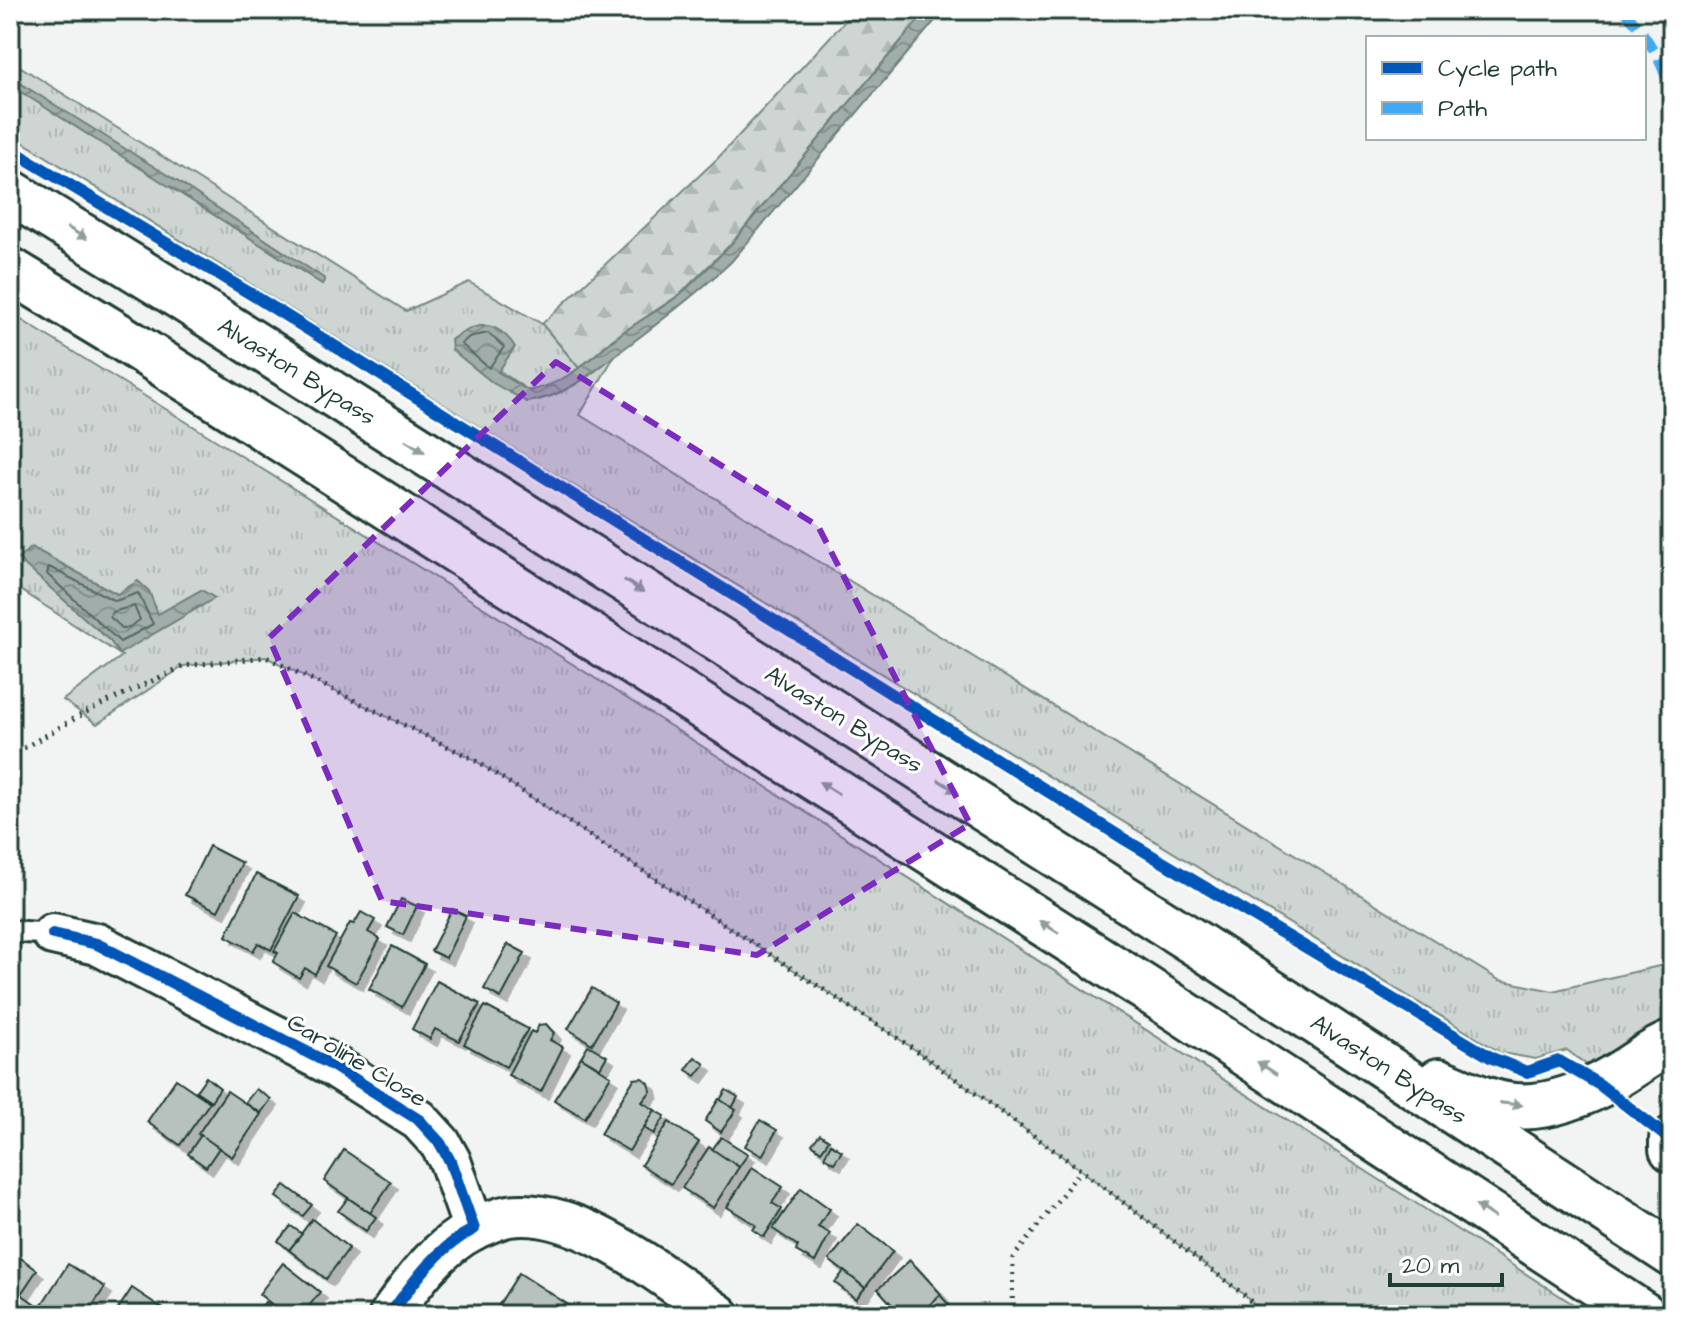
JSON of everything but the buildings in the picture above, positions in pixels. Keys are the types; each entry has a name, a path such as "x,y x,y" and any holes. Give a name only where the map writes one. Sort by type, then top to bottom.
{"highway":[{"name":"Alvaston Bypass","path":"10,192 195,306 1359,1048 1672,1254"},
{"path":"10,270 119,336 1145,988 1644,1315"},
{"path":"1359,1048 1483,1099 1514,1106 1556,1102 1577,1095 1614,1078 1672,1043"},
{"path":"1672,1139 1672,1149"}],"street":[{"name":"Caroline Close","path":"53,934 97,944 332,1065 419,1120 440,1143 450,1161 474,1229"},
{"path":"390,1315 439,1253 456,1238 508,1216 555,1220 581,1229 650,1268 719,1315"}],"lane":[{"path":"10,931 53,934"}],"path":[{"path":"10,756 88,711 184,666 266,657 473,759 914,1049 1081,1170 1243,1294 1265,1315"},
{"path":"1012,1315 1013,1258 1081,1170"}],"highlighted area":[{"path":"556,362 818,526 970,824 757,955 382,901 269,638"}],"green space":[{"path":"855,10 927,10 731,244 679,295 613,339 580,369 542,324 718,158"},
{"path":"10,60 406,311 469,282 542,324 580,369 556,384 529,391 452,338 527,402 563,391 615,355 580,415 1499,980 1553,991 1672,963 1672,1027 1592,1069 1567,1050 1536,1059 1501,1053 542,466 10,134"},
{"path":"10,313 605,684 1590,1315 1265,1315 1243,1294 1081,1170 914,1049 473,759 266,657 184,666 97,724 63,700 122,656 10,583"}],"water":[{"path":"927,10 944,10 731,262 682,305 593,372 556,394 527,402 493,383 452,350 451,340 460,334 477,326 493,327 501,331 515,347 498,372 529,391 574,372 620,335 678,296 712,264"},
{"path":"10,77 177,181 325,279 322,284 10,85"},
{"path":"31,547 117,594 138,581 149,591 158,614 201,590 215,598 119,654 110,641 18,559"}],"marked path":[{"path":"1624,10 1644,36"},
{"path":"1646,39 1654,51 1672,98"}],"cycle path":[{"path":"10,149 256,297 1124,839 1492,1058 1527,1072 1559,1061 1600,1085 1672,1141"},
{"path":"53,934 97,944 332,1065 419,1120 440,1143 450,1161 474,1229 438,1255 390,1315"}]}
